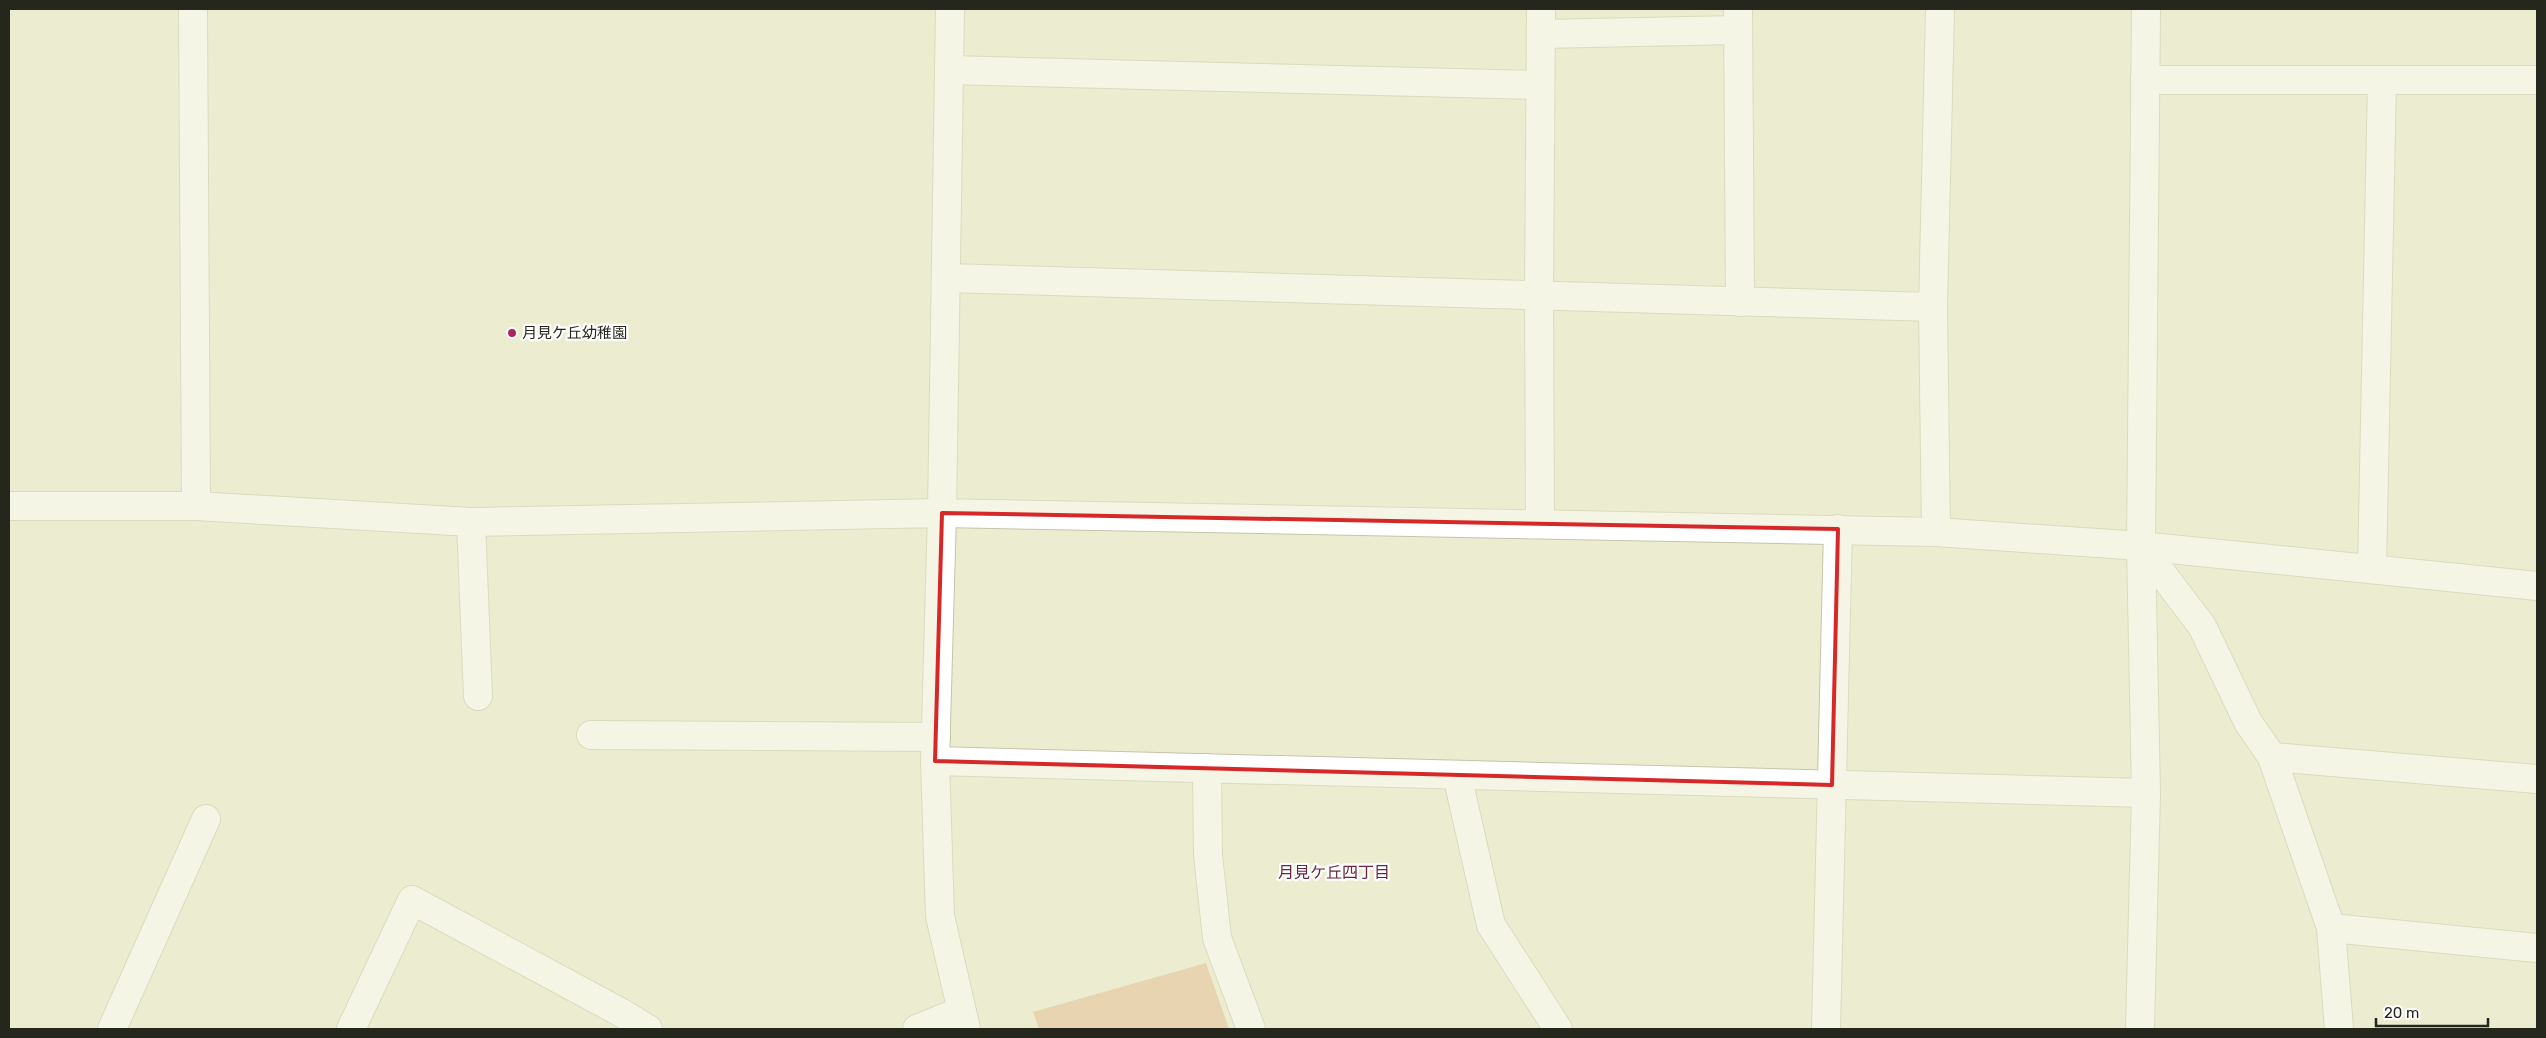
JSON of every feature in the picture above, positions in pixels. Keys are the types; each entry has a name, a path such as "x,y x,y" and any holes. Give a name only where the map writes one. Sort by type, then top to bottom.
{"street":[{"path":"193,9 196,506"},
{"path":"917,1029 964,1020 940,916 936,749 942,513 950,9"},
{"path":"1936,532 1933,307 1940,9"},
{"path":"2140,1029 2146,793 2141,546 2146,9"},
{"path":"1540,523 1541,21 1737,20 1740,302"},
{"path":"949,70 1540,85"},
{"path":"2145,80 2537,80"},
{"path":"2372,569 2382,80"},
{"path":"946,278 1933,307"},
{"path":"9,506 196,506 471,522 942,513 1936,532 2141,546 2537,586"},
{"path":"471,522 478,696"},
{"path":"1826,1029 1838,529"},
{"path":"2141,546 2202,626 2248,722 2272,757 2312,866 2331,928 2339,1029"},
{"path":"591,735 936,749 1207,768 2146,793"},
{"path":"2272,757 2537,779"},
{"path":"1207,768 1208,855 1217,938 1251,1029"},
{"path":"1457,775 1491,924 1558,1029"},
{"path":"112,1029 206,819"},
{"path":"351,1029 412,900 648,1029"},
{"path":"2331,928 2537,948"}],"highlighted area":[{"path":"942,513 1838,529 1832,785 935,761"}],"shaded area":[{"path":"1206,963 1229,1029 1039,1029 1033,1012"}],"place":[{"name":"月見ケ丘幼稚園","path":"512,333"}],"district":[{"name":"月見ケ丘四丁目","path":"1334,872"}]}
